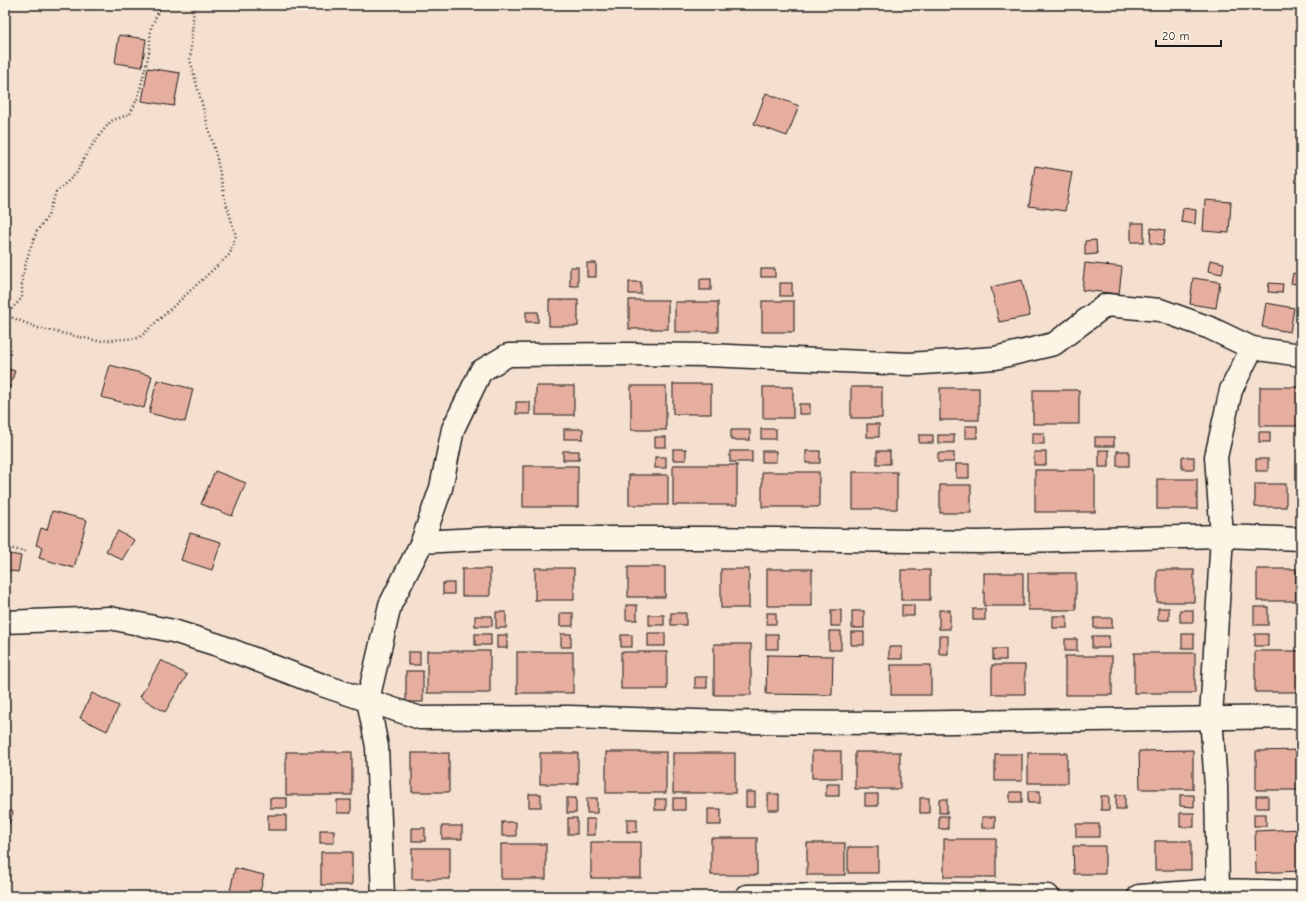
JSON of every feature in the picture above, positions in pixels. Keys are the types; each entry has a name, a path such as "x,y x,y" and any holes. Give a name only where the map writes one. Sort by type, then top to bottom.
{"street":[{"path":"383,896 377,747 368,700 390,605 422,542 441,488 453,429 481,371 508,355 707,355 909,364 995,358 1054,344 1106,305 1160,310 1210,328 1252,348 1301,355"},
{"path":"1218,890 1216,786 1211,717 1222,536 1216,457 1231,390 1252,348"},
{"path":"422,542 495,538 707,538 978,542 1050,539 1222,536 1301,539"},
{"path":"5,622 110,618 173,631 218,645 322,685 420,718 569,717 728,722 884,723 1211,717 1301,717"},
{"path":"1139,896 1218,890 1301,892"},
{"path":"747,896 927,894 1048,896"}],"path":[{"path":"161,5 151,28 149,53 138,97 130,114 111,121 94,143 76,174 56,192 48,216 37,231 30,249 22,277 22,298 6,316 38,328 98,341 139,338 230,254 236,236 225,199 217,159 190,60 194,5"},
{"path":"5,547 26,552"}],"building":[{"path":"119,35 146,39 142,67 115,63"},
{"path":"148,68 180,73 174,106 142,101"},
{"path":"766,93 799,106 787,136 754,124"},
{"path":"1035,166 1072,172 1065,211 1029,206"},
{"path":"1205,200 1231,202 1229,233 1203,231"},
{"path":"1183,208 1196,210 1195,224 1181,222"},
{"path":"1131,223 1144,223 1144,242 1131,242"},
{"path":"1151,228 1165,230 1163,245 1150,243"},
{"path":"1096,240 1097,254 1085,255 1085,241"},
{"path":"1210,260 1224,263 1222,274 1208,271"},
{"path":"587,263 596,263 596,277 587,277"},
{"path":"1085,263 1122,267 1119,294 1082,290"},
{"path":"570,267 578,267 578,286 570,286"},
{"path":"761,269 775,269 775,277 761,277"},
{"path":"1293,273 1301,275 1301,285 1291,283"},
{"path":"1193,278 1220,282 1216,308 1190,304"},
{"path":"700,279 711,279 711,290 700,290"},
{"path":"1022,280 1030,316 999,322 991,287"},
{"path":"629,282 641,282 641,294 629,294"},
{"path":"780,283 792,283 792,296 780,296"},
{"path":"1269,283 1283,284 1282,293 1268,292"},
{"path":"549,300 578,300 578,326 549,326"},
{"path":"629,300 668,300 668,329 629,329"},
{"path":"762,301 794,301 794,332 762,332"},
{"path":"675,302 718,302 718,332 675,332"},
{"path":"1266,303 1294,308 1290,332 1262,327"},
{"path":"526,312 538,312 538,322 526,322"},
{"path":"110,365 152,376 144,408 101,397"},
{"path":"5,368 15,371 5,399"},
{"path":"157,380 193,389 185,422 149,413"},
{"path":"673,384 711,384 711,414 673,414"},
{"path":"536,386 574,386 574,415 536,415"},
{"path":"631,386 666,386 666,430 631,430"},
{"path":"763,387 793,387 793,418 763,418"},
{"path":"851,387 882,387 882,418 851,418"},
{"path":"1260,387 1301,387 1301,426 1260,426"},
{"path":"940,388 979,388 979,420 940,420"},
{"path":"1033,390 1079,390 1079,424 1033,424"},
{"path":"516,402 530,402 530,414 516,414"},
{"path":"799,404 810,404 810,414 799,414"},
{"path":"867,424 879,424 879,437 867,437"},
{"path":"965,426 977,426 977,438 965,438"},
{"path":"564,429 583,429 583,439 564,439"},
{"path":"761,429 776,429 776,439 761,439"},
{"path":"731,430 750,430 750,440 731,440"},
{"path":"1259,432 1270,432 1270,442 1259,442"},
{"path":"1032,433 1044,433 1044,444 1032,444"},
{"path":"919,435 933,435 933,443 919,443"},
{"path":"938,435 954,435 954,443 938,443"},
{"path":"655,437 666,437 666,447 655,447"},
{"path":"1095,437 1114,437 1114,446 1095,446"},
{"path":"673,449 686,449 686,460 673,460"},
{"path":"1099,450 1109,450 1109,467 1099,467"},
{"path":"563,451 579,451 579,460 563,460"},
{"path":"730,451 752,451 752,462 730,462"},
{"path":"762,451 776,451 776,462 762,462"},
{"path":"806,451 820,451 820,463 806,463"},
{"path":"877,451 890,451 890,464 877,464"},
{"path":"1117,451 1129,451 1129,466 1117,466"},
{"path":"1034,452 1046,452 1046,465 1034,465"},
{"path":"938,453 954,453 954,462 938,462"},
{"path":"655,457 666,457 666,468 655,468"},
{"path":"1182,457 1194,457 1194,469 1182,469"},
{"path":"1256,459 1268,459 1268,471 1256,471"},
{"path":"956,464 969,464 969,478 956,478"},
{"path":"673,465 737,465 737,505 673,505"},
{"path":"523,466 578,466 578,507 523,507"},
{"path":"1035,470 1095,470 1095,512 1035,512"},
{"path":"215,471 246,483 232,516 201,504"},
{"path":"762,472 819,472 819,507 762,507"},
{"path":"853,472 897,472 897,509 853,509"},
{"path":"629,475 668,475 668,505 629,505"},
{"path":"1157,479 1197,479 1197,509 1157,509"},
{"path":"1255,484 1286,484 1286,507 1255,507"},
{"path":"940,485 971,485 971,513 940,513"},
{"path":"52,511 87,520 74,568 39,558 42,547 36,545 41,528 47,530"},
{"path":"118,531 134,540 122,560 106,551"},
{"path":"190,533 221,542 212,570 181,560"},
{"path":"5,553 21,556 18,572 5,570"},
{"path":"628,567 665,567 665,597 628,597"},
{"path":"535,568 574,568 574,600 535,600"},
{"path":"462,569 490,569 490,596 462,596"},
{"path":"721,569 749,569 749,608 721,608"},
{"path":"767,569 812,569 812,606 767,606"},
{"path":"1257,569 1296,569 1296,601 1257,601"},
{"path":"901,570 930,570 930,600 901,600"},
{"path":"1157,570 1194,570 1194,602 1157,602"},
{"path":"984,573 1023,573 1023,606 984,606"},
{"path":"1028,573 1076,573 1076,610 1028,610"},
{"path":"443,583 454,583 454,594 443,594"},
{"path":"626,605 637,605 637,620 626,620"},
{"path":"902,605 914,605 914,616 902,616"},
{"path":"1254,607 1268,607 1268,625 1254,625"},
{"path":"1158,608 1169,608 1169,620 1158,620"},
{"path":"973,609 985,609 985,620 973,620"},
{"path":"831,610 841,610 841,626 831,626"},
{"path":"939,610 950,610 950,629 939,629"},
{"path":"1180,610 1193,610 1193,622 1180,622"},
{"path":"852,611 864,611 864,628 852,628"},
{"path":"496,612 506,612 506,628 496,628"},
{"path":"560,613 573,613 573,626 560,626"},
{"path":"671,613 686,613 686,625 671,625"},
{"path":"767,613 776,613 776,624 767,624"},
{"path":"649,615 664,615 664,625 649,625"},
{"path":"475,616 492,616 492,626 475,626"},
{"path":"1053,616 1067,616 1067,628 1053,628"},
{"path":"1094,618 1112,618 1112,628 1094,628"},
{"path":"829,631 841,631 841,650 829,650"},
{"path":"851,632 864,632 864,645 851,645"},
{"path":"648,633 665,633 665,646 648,646"},
{"path":"475,634 491,634 491,645 475,645"},
{"path":"561,634 571,634 571,647 561,647"},
{"path":"766,634 778,634 778,649 766,649"},
{"path":"1182,634 1194,634 1194,648 1182,648"},
{"path":"1255,634 1268,634 1268,646 1255,646"},
{"path":"497,635 507,635 507,648 497,648"},
{"path":"621,635 632,635 632,647 621,647"},
{"path":"939,636 948,636 948,654 939,654"},
{"path":"1092,636 1109,636 1109,648 1092,648"},
{"path":"1065,639 1077,639 1077,651 1065,651"},
{"path":"714,644 751,644 751,695 714,695"},
{"path":"889,647 902,647 902,659 889,659"},
{"path":"993,649 1006,649 1006,660 993,660"},
{"path":"427,651 490,651 490,693 427,693"},
{"path":"1255,651 1301,651 1301,692 1255,692"},
{"path":"408,652 420,652 420,665 408,665"},
{"path":"517,652 573,652 573,693 517,693"},
{"path":"621,652 667,652 667,689 621,689"},
{"path":"1134,653 1195,653 1195,693 1134,693"},
{"path":"767,655 833,656 832,695 766,694"},
{"path":"1065,656 1112,656 1112,695 1065,695"},
{"path":"161,660 187,675 165,712 140,697"},
{"path":"891,665 931,665 931,695 891,695"},
{"path":"992,665 1025,665 1025,694 992,694"},
{"path":"406,671 423,671 423,702 406,702"},
{"path":"695,677 707,677 707,688 695,688"},
{"path":"92,693 119,706 107,731 80,718"},
{"path":"1193,750 1193,789 1140,789 1139,751"},
{"path":"1301,750 1301,790 1256,790 1256,751"},
{"path":"812,751 841,751 841,778 812,778"},
{"path":"286,752 352,752 352,795 286,795"},
{"path":"606,752 666,752 666,793 606,793"},
{"path":"855,752 900,752 900,789 855,789"},
{"path":"412,753 449,753 449,792 412,792"},
{"path":"540,753 578,753 578,784 540,784"},
{"path":"673,753 735,753 735,793 673,793"},
{"path":"1028,753 1067,753 1067,783 1028,783"},
{"path":"995,754 1022,754 1022,781 995,781"},
{"path":"826,784 839,784 839,796 826,796"},
{"path":"1028,791 1040,791 1040,803 1028,803"},
{"path":"746,792 755,792 755,807 746,807"},
{"path":"1010,792 1022,792 1022,802 1010,802"},
{"path":"529,794 541,794 541,807 529,807"},
{"path":"768,794 779,794 779,810 768,810"},
{"path":"865,794 878,794 878,806 865,806"},
{"path":"1116,795 1125,795 1125,809 1116,809"},
{"path":"1180,795 1194,795 1194,807 1180,806"},
{"path":"1101,796 1109,796 1109,810 1101,810"},
{"path":"1256,796 1268,796 1268,808 1256,808"},
{"path":"270,798 287,798 287,808 270,808"},
{"path":"567,798 576,798 576,813 567,813"},
{"path":"587,798 597,798 597,813 587,813"},
{"path":"673,798 685,798 685,810 673,810"},
{"path":"920,798 929,798 929,813 920,813"},
{"path":"655,799 666,799 666,810 655,810"},
{"path":"939,799 947,799 947,813 939,813"},
{"path":"337,800 351,800 351,813 337,813"},
{"path":"5,809 13,812 5,835"},
{"path":"708,809 721,809 721,825 708,825"},
{"path":"1180,813 1194,813 1194,827 1180,827"},
{"path":"1254,814 1266,814 1266,826 1254,826"},
{"path":"268,815 286,815 286,830 268,830"},
{"path":"939,816 948,816 948,829 939,829"},
{"path":"982,817 995,817 995,828 982,828"},
{"path":"568,818 577,818 577,834 568,834"},
{"path":"586,819 595,819 595,835 586,835"},
{"path":"627,819 637,819 637,832 627,832"},
{"path":"502,822 516,822 516,836 502,836"},
{"path":"1076,824 1099,824 1099,837 1076,837"},
{"path":"442,826 462,826 462,839 442,839"},
{"path":"412,828 425,828 425,841 412,841"},
{"path":"1301,829 1301,871 1256,873 1255,831"},
{"path":"320,830 334,830 334,843 320,843"},
{"path":"711,838 757,838 757,875 711,875"},
{"path":"944,839 996,839 996,877 944,877"},
{"path":"1155,841 1191,841 1191,870 1155,870"},
{"path":"591,842 641,842 641,878 591,878"},
{"path":"807,843 845,843 845,875 807,875"},
{"path":"501,844 546,844 546,879 501,879"},
{"path":"1073,846 1105,846 1105,874 1074,874"},
{"path":"848,847 878,847 878,873 848,873"},
{"path":"412,848 450,848 450,879 412,879"},
{"path":"321,852 352,852 352,885 321,885"},
{"path":"235,868 264,875 259,896 229,896"}]}
